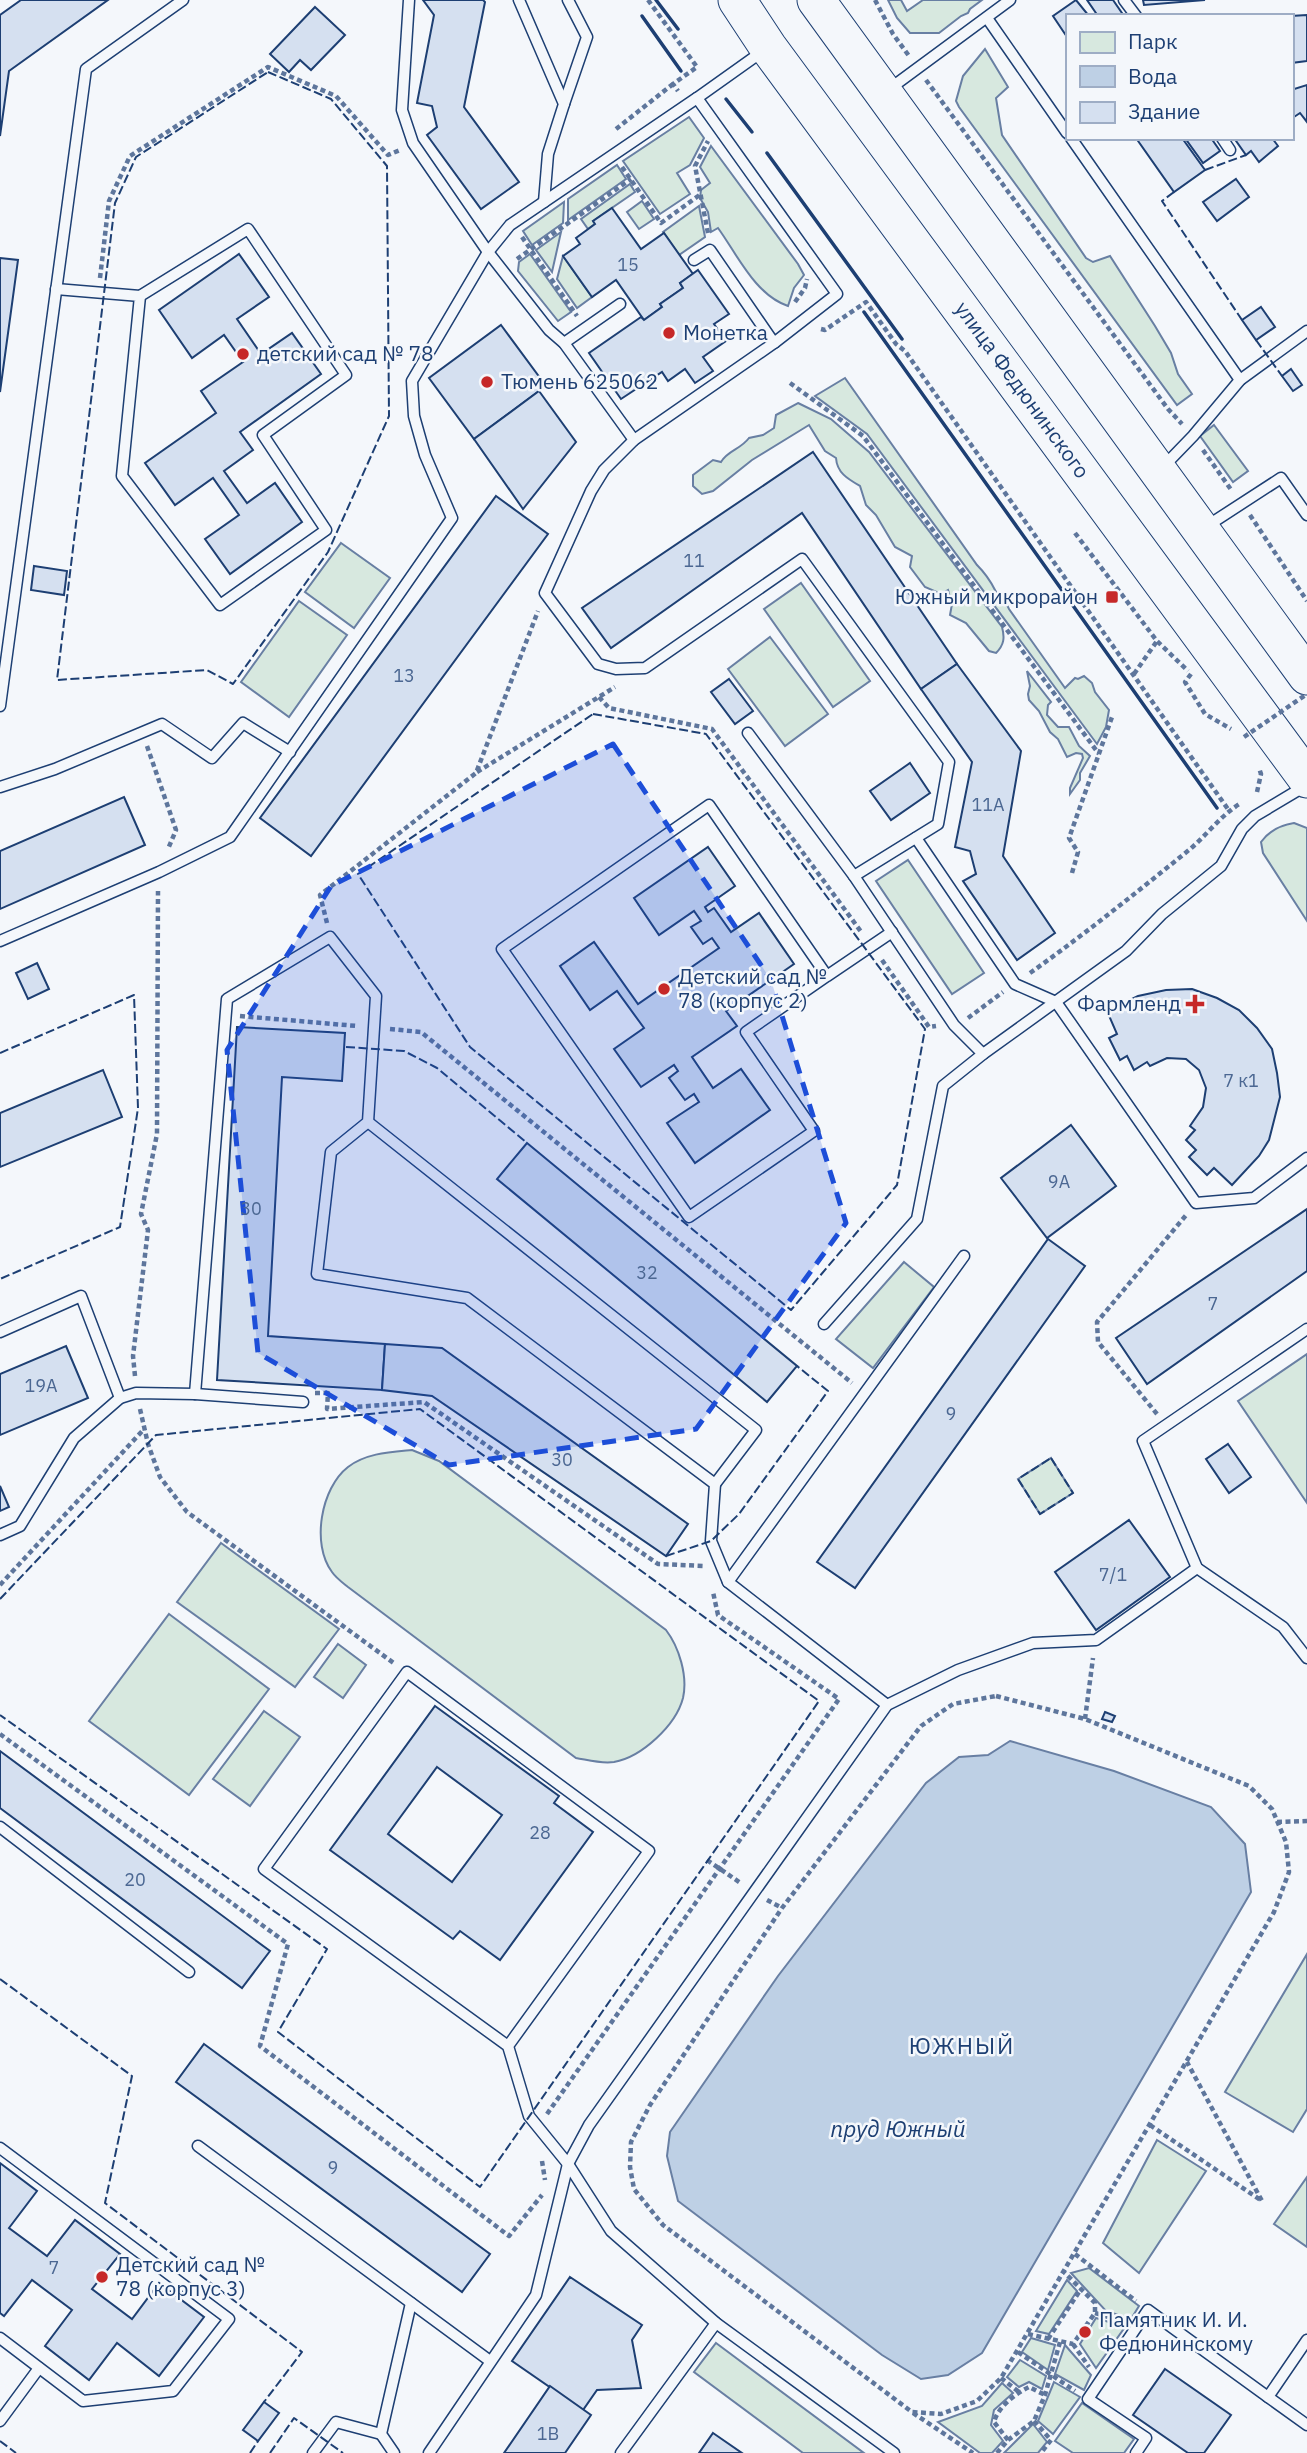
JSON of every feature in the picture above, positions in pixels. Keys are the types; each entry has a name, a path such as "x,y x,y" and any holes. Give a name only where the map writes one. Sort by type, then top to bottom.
{"highway":[{"name":"улица Федюнинского","path":"737,0 768,47 1307,782"},
{"path":"816,0 1305,671"}],"lane":[{"path":"0,706 86,69 183,0"},
{"path":"409,0 402,110 413,143 488,252 549,330 564,343 634,440"},
{"path":"519,0 564,104"},
{"path":"544,202 548,154 587,37 568,0"},
{"path":"883,93 1010,0"},
{"path":"987,18 1066,132"},
{"path":"0,942 159,872 230,837 452,518 425,455 414,416 412,381 488,252 510,225 768,47"},
{"path":"697,98 837,294 774,343 634,440 604,470 591,491 545,593 598,664 616,670 645,668 802,559 949,762 938,824 854,876"},
{"path":"1072,140 1240,380"},
{"path":"1223,140 1230,150"},
{"path":"56,289 139,296 248,229 346,374 263,435 326,530 220,605 122,476 139,296"},
{"path":"694,260 710,250 774,343"},
{"path":"564,343 620,304"},
{"path":"1158,471 1193,436 1240,380 1307,331"},
{"path":"1202,529 1281,478 1307,515"},
{"path":"0,787 55,769 162,724 212,758 243,723 290,752"},
{"path":"748,733 854,876 954,1025 983,1054"},
{"path":"824,1324 917,1219 943,1086 1126,951 1161,914 1220,866 1242,829 1255,816 1307,782"},
{"path":"827,976 709,805 502,949 689,1217 814,1131 746,1032 892,932"},
{"path":"916,838 1015,984 1056,1002 1196,1203 1254,1198 1307,1158"},
{"path":"195,1394 227,999 330,937 376,996 368,1122 331,1152 317,1275 467,1298 715,1484"},
{"path":"368,1122 756,1430 715,1484 711,1541 728,1582 887,1705"},
{"path":"728,1582 964,1256"},
{"path":"0,1332 81,1296 120,1398"},
{"path":"1307,1329 1143,1441 1197,1568 1283,1627 1307,1658"},
{"path":"0,1535 20,1526 74,1438 120,1398 136,1393 195,1394 303,1402"},
{"path":"429,2453 536,2295 568,2164 589,2125 887,1705 958,1670 1033,1643 1096,1640 1197,1568"},
{"path":"508,2046 649,1851 407,1672 264,1869 508,2046 529,2116 568,2164 611,2231 716,2323 894,2453"},
{"path":"0,1827 188,1972"},
{"path":"198,2146 489,2361"},
{"path":"0,2148 229,2319 173,2391 83,2401 0,2338"},
{"path":"381,2434 411,2303"},
{"path":"1136,2453 1146,2438 1088,2399 1148,2310 1307,2425"},
{"path":"621,2453 716,2323"},
{"path":"1268,2397 1307,2340"},
{"path":"0,2421 39,2368"},
{"path":"313,2453 336,2422 381,2434 394,2453"}],"path":[{"path":"875,0 892,34 1168,409 1193,436 1307,601"},
{"path":"98,292 109,201 130,156 268,67 336,96 388,155 413,143"},
{"path":"610,134 673,84"},
{"path":"710,137 695,166 710,250"},
{"path":"614,154 661,223 701,194"},
{"path":"517,259 631,179"},
{"path":"510,225 521,235 586,328"},
{"path":"905,351 1242,829"},
{"path":"790,383 863,436 1099,754"},
{"path":"1075,533 1157,641 1200,681"},
{"path":"476,773 545,593"},
{"path":"1134,674 1157,641"},
{"path":"330,937 320,895 476,773 645,668"},
{"path":"1191,674 1185,682 1205,714 1244,737 1305,671"},
{"path":"599,697 609,708 712,729 872,945 929,1027 954,1025 971,1016 1088,931 1195,846 1229,811 1259,791 1261,774 1255,760"},
{"path":"1072,873 1078,852 1069,838 1112,717"},
{"path":"1225,717 1233,729"},
{"path":"1167,1425 1098,1342 1097,1322 1196,1203"},
{"path":"314,1392 328,1393 327,1409 424,1402 658,1564 707,1566"},
{"path":"0,1585 145,1428"},
{"path":"0,1734 288,1944 260,2046 509,2236 546,2190 538,2127 839,1699 718,1615 713,1591"},
{"path":"1084,1719 1096,1640"},
{"path":"912,2412 941,2414 977,2402 1001,2378 1274,1912 1289,1872 1286,1842 1272,1809 1249,1786 1084,1719 996,1696 953,1704 920,1726 782,1908 650,2105 631,2142 630,2167 634,2189 663,2225 912,2412 974,2453"},
{"path":"1277,1822 1307,1821"},
{"path":"1150,2125 1262,2201 1187,2062"},
{"path":"1075,2254 1148,2310"},
{"path":"1065,2272 1095,2304 1095,2313 1073,2344"},
{"path":"1048,2339 1081,2289"},
{"path":"1095,2313 1138,2326"},
{"path":"1028,2334 1073,2344 1100,2382"},
{"path":"997,2453 1008,2440 1034,2421 1045,2395 1060,2342"},
{"path":"1018,2353 1088,2399"},
{"path":"1001,2378 1019,2392"},
{"path":"1008,2440 994,2422 996,2413 1019,2392 1029,2387 1045,2395"},
{"path":"1034,2421 1051,2440 1041,2453"}],"highlighted area":[{"path":"613,744 771,980 846,1223 696,1429 449,1465 258,1353 227,1050 331,886"}],"green space":[{"path":"888,0 901,0 907,11 923,0 982,0 939,33 910,33 897,18"},
{"path":"985,49 1008,87 996,98 1002,135 1086,258 1093,262 1110,256 1155,326 1171,353 1178,374 1192,394 1177,405 959,107 956,101 963,76"},
{"path":"689,117 704,138 690,165 677,173 690,194 660,214 623,161"},
{"path":"711,146 804,275 794,288 788,306 776,301 756,283 718,228 711,232 708,212 700,198 701,190 710,183 700,167"},
{"path":"617,165 626,179 568,220 568,199"},
{"path":"630,184 635,192 593,221 595,224 588,229 581,219"},
{"path":"642,201 654,219 639,229 627,212"},
{"path":"564,202 563,223 532,245 523,231"},
{"path":"699,206 705,237 679,255 663,232"},
{"path":"561,232 552,272 536,250"},
{"path":"530,254 571,312 558,321 518,271 519,262"},
{"path":"563,256 592,297 577,308 557,279"},
{"path":"845,378 1065,688 1075,678 1084,676 1092,683 1095,692 1109,710 1106,727 1097,744 867,434 815,396"},
{"path":"798,403 831,419 869,452 1002,627 1003,641 996,653 989,651 966,623 950,615 952,604 948,590 941,594 925,587 910,567 912,556 895,547 876,515 866,505 860,486 841,472 836,458 825,451 809,425 752,460 713,491 702,494 693,486 693,475 713,460 721,462 749,438 763,435 774,428 776,415"},
{"path":"1214,425 1248,471 1233,482 1200,436"},
{"path":"341,543 390,578 354,628 305,592"},
{"path":"801,583 870,681 833,707 764,609"},
{"path":"299,601 347,635 289,717 241,682"},
{"path":"770,637 828,714 785,746 728,669"},
{"path":"1027,671 1051,702 1047,715 1058,727 1069,727 1079,746 1090,756 1080,773 1080,780 1070,794 1083,758 1082,754 1076,753 1067,757 1058,739 1050,732 1039,711 1029,700"},
{"path":"1294,823 1307,828 1307,921 1263,853 1261,842 1276,829"},
{"path":"908,860 984,973 952,994 876,881"},
{"path":"904,1262 934,1287 873,1368 836,1339"},
{"path":"1307,1354 1307,1503 1238,1401"},
{"path":"412,1450 439,1461 666,1630 681,1662 683,1698 673,1719 646,1747 614,1762 576,1758 334,1574 326,1560 321,1532 322,1517 331,1488 339,1476 355,1462 379,1454"},
{"path":"1051,1458 1073,1493 1040,1514 1018,1479"},
{"path":"221,1543 339,1629 295,1687 177,1602"},
{"path":"169,1614 269,1689 189,1795 89,1721"},
{"path":"338,1644 366,1665 343,1698 314,1677"},
{"path":"264,1711 300,1737 250,1806 213,1779"},
{"path":"1307,1954 1307,2109 1293,2132 1225,2092"},
{"path":"1157,2140 1206,2171 1139,2273 1103,2243"},
{"path":"1307,2177 1307,2247 1274,2224"},
{"path":"1089,2268 1139,2306 1131,2319 1106,2311 1071,2273"},
{"path":"1067,2280 1077,2291 1049,2334 1036,2331"},
{"path":"1096,2318 1125,2327 1096,2368 1080,2344"},
{"path":"1031,2338 1055,2345 1048,2370 1022,2352"},
{"path":"716,2343 864,2453 803,2453 694,2372"},
{"path":"1065,2345 1091,2375 1084,2390 1055,2374"},
{"path":"1020,2360 1046,2376 1042,2389 1029,2382 1019,2387 1007,2377"},
{"path":"1054,2382 1080,2397 1053,2434 1038,2421"},
{"path":"1002,2383 1013,2393 994,2410 991,2425 1003,2441 992,2453 980,2453 938,2422 982,2406"},
{"path":"1082,2403 1134,2439 1124,2453 1073,2453 1055,2441"},
{"path":"1033,2424 1047,2442 1038,2453 1004,2453"}],"water":[{"name":"пруд Южный","path":"1010,1741 1114,1771 1211,1807 1245,1844 1251,1892 982,2353 948,2375 921,2379 882,2355 678,2201 667,2156 670,2132 778,1976 926,1783 959,1757 988,1755"}],"building":[{"path":"21,0 108,0 9,71 0,136 0,15"},
{"path":"423,0 485,2 464,107 519,182 481,209 427,135 437,127 432,106 417,103 434,15"},
{"path":"1076,0 1087,14 1066,14 1066,36 1053,16"},
{"path":"1087,0 1113,0 1123,14 1097,14"},
{"path":"1143,0 1205,0 1144,5"},
{"path":"315,7 345,35 311,70 300,60 289,72 270,54"},
{"path":"1307,15 1307,61 1293,63 1293,16"},
{"path":"1307,85 1307,122 1300,113 1293,118 1293,89"},
{"path":"1137,140 1183,140 1205,170 1174,192"},
{"path":"1186,140 1212,140 1220,151 1203,163"},
{"path":"1235,140 1274,140 1278,146 1259,162 1251,151 1246,155"},
{"path":"1236,179 1249,197 1217,221 1203,202"},
{"path":"612,208 641,249 664,233 693,274 680,283 683,288 660,304 662,307 644,320 616,280 592,297 563,256 580,244 576,238 595,224 593,221"},
{"path":"239,254 269,297 237,319 261,354 292,333 321,374 240,432 253,450 224,471 247,503 275,483 302,522 230,574 205,539 239,515 213,478 175,505 145,463 216,413 201,391 243,362 224,335 192,358 159,310"},
{"path":"0,258 18,260 0,392"},
{"name":"Монетка","path":"698,270 729,314 714,324 726,341 703,357 713,371 695,383 685,369 668,381 662,372 621,399 589,353 641,317 644,320 662,307 660,304 683,288 680,283"},
{"path":"1261,307 1275,327 1256,340 1242,320"},
{"name":"Тюмень 625062","path":"501,325 546,386 474,439 429,378"},
{"path":"1291,369 1302,385 1293,391 1282,376"},
{"path":"539,391 576,442 523,509 474,439"},
{"path":"813,452 957,664 921,689 802,513 611,648 582,608"},
{"path":"496,496 548,534 311,856 260,818"},
{"path":"34,566 67,571 64,595 31,590"},
{"path":"957,664 1021,751 1003,856 1055,933 1017,960 963,881 976,874 970,851 955,847 972,762 921,689"},
{"path":"729,679 753,711 735,724 711,692"},
{"path":"910,763 930,793 891,820 870,791"},
{"path":"124,797 145,845 0,909 0,851"},
{"path":"708,847 735,886 705,907 708,912 714,908 731,932 759,913 794,964 726,1011 737,1026 692,1057 713,1088 741,1069 770,1110 695,1163 667,1123 699,1102 694,1094 685,1100 669,1078 678,1071 674,1065 641,1087 614,1049 644,1028 617,991 590,1010 560,966 594,942 638,1004 719,948 712,938 703,944 691,927 701,921 694,911 659,935 634,898"},
{"path":"37,963 49,989 28,999 16,973"},
{"path":"1192,989 1239,1010 1257,1028 1272,1049 1277,1073 1280,1097 1269,1140 1259,1156 1232,1185 1214,1168 1207,1175 1189,1157 1196,1150 1186,1140 1195,1130 1190,1126 1203,1107 1206,1088 1199,1070 1186,1059 1167,1058 1150,1066 1147,1062 1134,1070 1127,1056 1120,1060 1109,1038 1117,1034 1107,1011 1138,996 1166,990"},
{"path":"237,1027 345,1033 342,1081 282,1077 268,1336 385,1344 382,1390 217,1380"},
{"path":"103,1070 122,1117 0,1167 0,1113"},
{"path":"1071,1125 1116,1186 1047,1238 1001,1178"},
{"path":"527,1143 797,1366 767,1402 497,1179"},
{"path":"1307,1209 1307,1271 1147,1384 1116,1338"},
{"path":"1048,1239 1085,1266 855,1588 817,1562"},
{"path":"385,1344 442,1348 688,1524 666,1556 432,1396 382,1390"},
{"path":"66,1346 88,1398 0,1435 0,1374"},
{"path":"1228,1444 1251,1477 1229,1493 1206,1459"},
{"path":"0,1486 9,1507 0,1511"},
{"path":"1129,1520 1170,1577 1096,1630 1055,1572"},
{"path":"435,1706 559,1796 554,1803 593,1832 500,1960 460,1931 453,1939 330,1850","holes":["437,1767 502,1815 452,1882 388,1834"]},
{"path":"1105,1712 1115,1716 1112,1722 1102,1719"},
{"path":"0,1751 270,1951 242,1988 0,1808"},
{"path":"204,2044 490,2254 462,2292 176,2082"},
{"path":"0,2163 37,2191 9,2228 47,2256 75,2220 120,2254 92,2289 132,2319 159,2283 204,2317 159,2376 117,2343 89,2380 45,2346 72,2310 32,2280 4,2316 0,2313"},
{"path":"570,2277 642,2325 632,2340 641,2388 597,2390 583,2410 512,2361"},
{"path":"1165,2369 1231,2415 1204,2453 1188,2453 1133,2415"},
{"path":"550,2386 591,2415 565,2453 504,2453"},
{"path":"264,2402 279,2413 258,2441 243,2430"},
{"path":"713,2433 742,2453 699,2453"}],"fence":[{"path":"268,72 331,99 387,166 389,416 328,552 233,684 207,670 57,680 115,203 136,157 268,72"},
{"path":"1205,170 1246,155"},
{"path":"1174,192 1162,201 1242,320"},
{"path":"1256,340 1282,376"},
{"path":"593,714 706,734 925,1029 897,1185 791,1310 470,1047 358,874 593,714"},
{"path":"0,1053 134,995 138,1108 120,1227 0,1279"},
{"path":"346,1047 404,1051 437,1068 527,1143"},
{"path":"666,1556 711,1541 739,1514 828,1391 797,1366"},
{"path":"0,1599 156,1435 420,1409 819,1701 480,2187 278,2032 327,1949 0,1715"},
{"path":"1051,1458 1073,1493 1040,1514 1018,1479 1051,1458"},
{"path":"0,1979 132,2076 105,2203 302,2352 264,2402"},
{"path":"270,2453 294,2418 343,2453"},
{"path":"0,2441 16,2453"},
{"path":"250,2453 258,2441"}],"wall":[{"path":"656,0 678,29"},
{"path":"642,16 681,71"},
{"path":"726,99 752,132"},
{"path":"767,153 902,339"},
{"path":"864,312 1217,808"}],"place":[{"name":"Монетка","path":"669,333"},
{"name":"детский сад № 78","path":"243,354"},
{"name":"Тюмень 625062","path":"487,382"},
{"name":"Южный микрорайон","path":"1112,597"},
{"name":"Детский сад № 78 (корпус 2)","path":"664,989"},
{"name":"Фармленд","path":"1195,1004"},
{"name":"Детский сад № 78 (корпус 3)","path":"102,2277"},
{"name":"Памятник И. И. Федюнинскому","path":"1085,2332"}],"district":[{"name":"ЮЖНЫЙ","path":"962,2046"}]}
